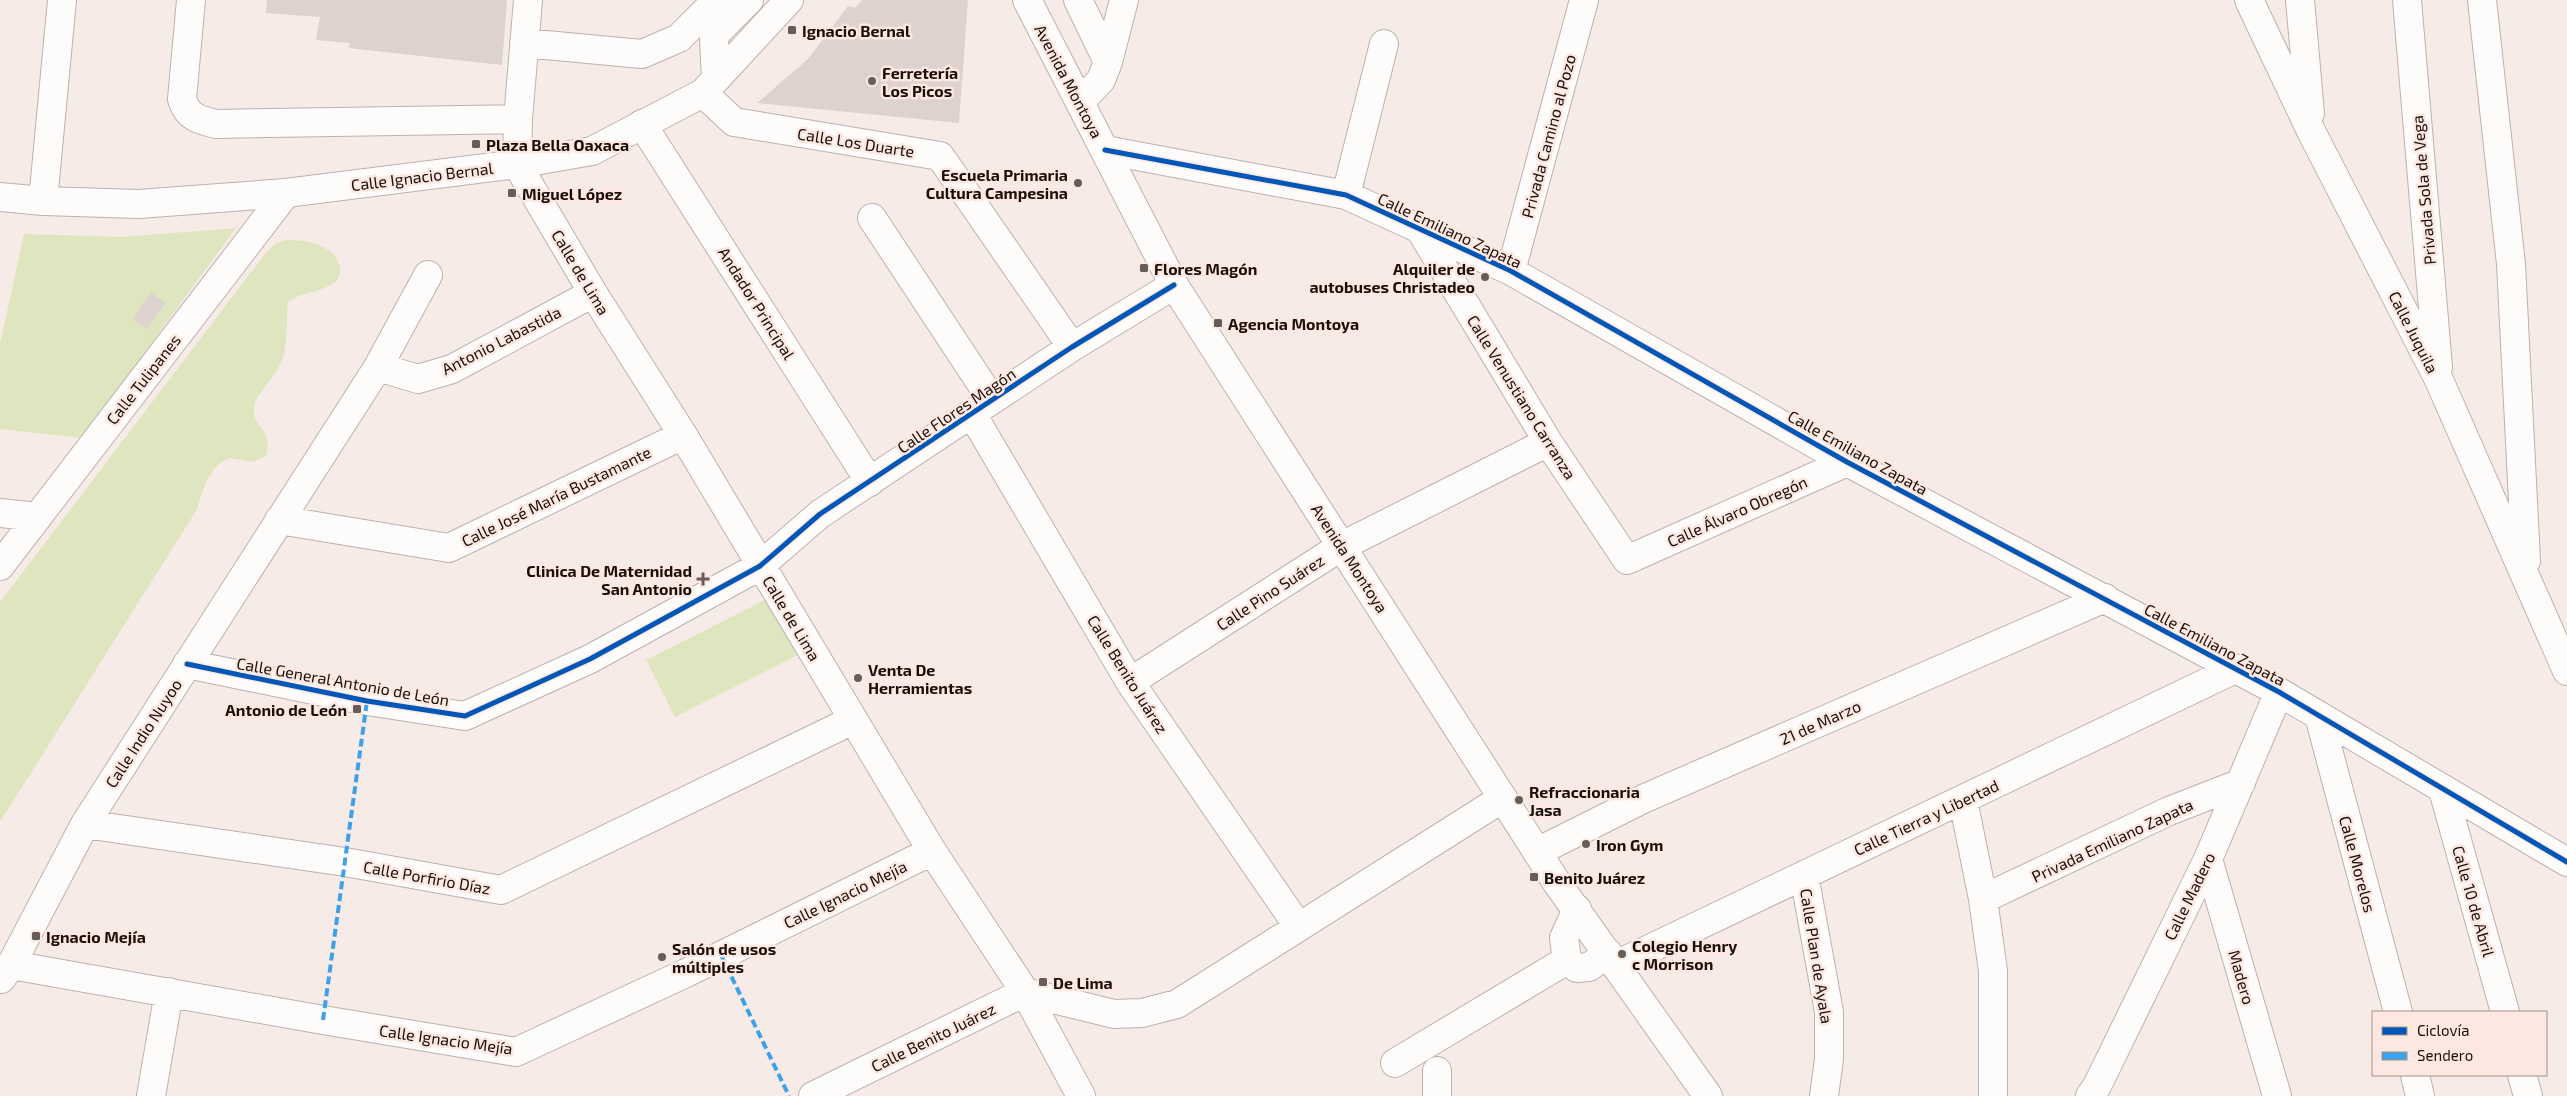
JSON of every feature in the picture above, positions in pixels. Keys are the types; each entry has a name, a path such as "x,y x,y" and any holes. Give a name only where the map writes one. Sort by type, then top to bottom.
{"street":[{"path":"43,201 62,0"},
{"path":"191,0 182,99 185,108 195,119 216,124 518,119"},
{"path":"517,164 518,119 528,0"},
{"path":"524,43 642,54 679,38 717,0"},
{"path":"709,86 714,39 718,31 748,0"},
{"name":"Calle Ignacio Bernal","path":"0,197 43,201 139,204 286,193 517,164 592,151 709,86 789,0"},
{"name":"Avenida Montoya","path":"1027,0 1174,285 1537,852 1708,1096"},
{"path":"1078,0 1108,62"},
{"path":"1080,102 1101,80 1108,62 1124,0"},
{"name":"Privada Camino al Pozo","path":"1511,271 1584,0"},
{"name":"Calle Juquila","path":"2249,0 2311,131 2439,380 2567,671"},
{"path":"2300,0 2311,131"},
{"name":"Privada Sola de Vega","path":"2407,0 2439,380"},
{"path":"2482,0 2511,264 2527,578"},
{"path":"1346,195 1384,44"},
{"name":"Calle Los Duarte","path":"709,86 734,122 940,156 1072,347"},
{"name":"Andador Principal","path":"642,124 870,482"},
{"name":"Calle Emiliano Zapata","path":"1105,150 1346,195 1511,271 1847,462 2278,692 2567,862"},
{"name":"Calle de Lima","path":"517,164 593,293 683,435 932,851 1025,992 1081,1096"},
{"name":"Calle Tulipanes","path":"0,566 286,193"},
{"name":"Calle Benito Juárez","path":"872,218 982,407 1130,682 1298,926"},
{"name":"Calle Venustiano Carranza","path":"1421,231 1548,442 1627,560"},
{"name":"Calle Indio Nuyoo","path":"5,972 85,824 378,367 428,275"},
{"name":"Calle Flores Magón","path":"760,566 820,514 1072,347 1174,285"},
{"name":"Antonio Labastida","path":"378,367 418,378 452,369 593,293"},
{"name":"Calle José María Bustamante","path":"279,520 448,548 683,435"},
{"name":"Calle Pino Suárez","path":"1130,682 1342,546 1548,442"},
{"name":"Calle Álvaro Obregón","path":"1627,560 1847,462"},
{"path":"0,513 38,517"},
{"name":"Calle General Antonio de León","path":"187,664 367,701 465,716 590,659 760,566"},
{"name":"21 de Marzo","path":"1537,852 1643,800 2105,598"},
{"name":"Calle Tierra y Libertad","path":"1567,960 1576,968 1589,967 1612,959 1804,875 2235,669"},
{"name":"Calle Madero","path":"2090,1096 2097,1086 2208,859 2278,692"},
{"name":"Calle Morelos","path":"2319,716 2398,1011"},
{"name":"Calle Porfirio Díaz","path":"85,824 345,862 500,890 853,720"},
{"name":"Privada Emiliano Zapata","path":"1984,899 2169,811 2241,783"},
{"name":"Calle 10 de Abril","path":"2443,790 2504,1011"},
{"path":"1025,992 1114,1014 1142,1013 1176,1004 1503,798"},
{"path":"1963,800 1984,899 1994,971 1993,1096"},
{"name":"Calle Ignacio Mejía","path":"5,972 169,992 516,1052 686,973 932,851"},
{"name":"Madero","path":"2208,859 2277,1096"},
{"name":"Calle Plan de Ayala","path":"1804,875 1829,1012 1829,1059 1824,1096"},
{"path":"1395,1063 1567,960 1564,938 1576,909"},
{"path":"151,1096 169,992"},
{"name":"Calle Benito Juárez","path":"813,1096 1025,992"},
{"path":"2415,1076 2420,1096"},
{"path":"2522,1076 2528,1096"}],"green space":[{"path":"236,228 82,438 0,429 0,344 24,234 122,237"},
{"path":"285,240 304,241 327,249 338,261 340,274 331,285 298,296 288,302 285,350 281,364 258,396 254,406 254,414 267,439 266,456 252,462 230,458 216,467 211,473 196,511 0,822 0,602 265,254 276,243"},
{"path":"767,599 800,654 675,717 646,660"}],"building":[{"path":"267,0 507,0 502,65 349,48 350,43 316,40 320,17 266,13"},
{"name":"Ferretería Los Picos","path":"862,0 968,0 959,123 757,103 808,59 848,6 855,8"},
{"path":"151,293 166,303 147,329 133,319"}],"marked path":[{"path":"323,1020 367,701"},
{"path":"721,955 789,1096"}],"cycle path":[{"path":"1105,150 1346,195 1511,271 1847,462 2279,692 2567,862"},
{"path":"187,664 367,701 465,716 590,659 760,566 820,514 1072,347 1174,285"}],"place":[{"name":"Ignacio Bernal","path":"792,30"},
{"name":"Ferretería Los Picos","path":"872,81"},
{"name":"Plaza Bella Oaxaca","path":"476,144"},
{"name":"Escuela Primaria Cultura Campesina","path":"1078,183"},
{"name":"Miguel López","path":"512,193"},
{"name":"Flores Magón","path":"1144,268"},
{"name":"Alquiler de autobuses Christadeo","path":"1485,277"},
{"name":"Agencia Montoya","path":"1218,323"},
{"name":"Clinica De Maternidad San Antonio","path":"703,579"},
{"name":"Venta De Herramientas","path":"858,678"},
{"name":"Antonio de León","path":"357,709"},
{"name":"Refraccionaria Jasa","path":"1519,800"},
{"name":"Iron Gym","path":"1586,844"},
{"name":"Benito Juárez","path":"1534,877"},
{"name":"Ignacio Mejía","path":"36,936"},
{"name":"Colegio Henry c Morrison","path":"1622,954"},
{"name":"Salón de usos múltiples","path":"662,957"},
{"name":"De Lima","path":"1043,982"}]}
